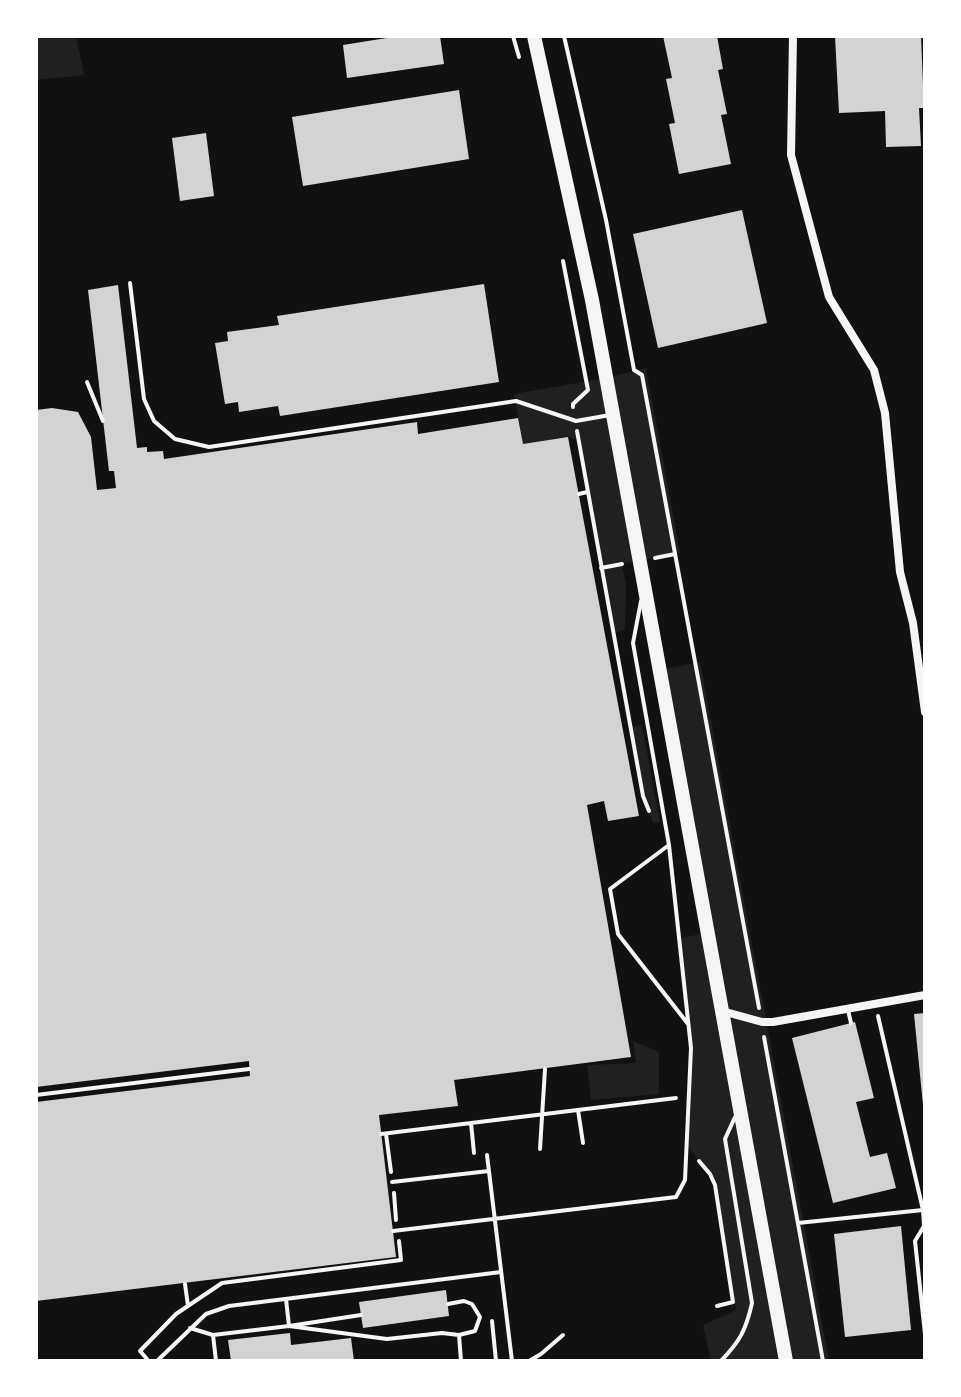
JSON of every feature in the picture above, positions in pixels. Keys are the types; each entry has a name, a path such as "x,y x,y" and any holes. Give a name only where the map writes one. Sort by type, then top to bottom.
{"main road":[{"path":"534,36 592,300 786,1361"}],"street":[{"path":"793,36 791,155 829,297 874,370 885,413 900,572 913,623 925,712"},
{"path":"722,1011 762,1022 925,995"}],"lane":[{"path":"130,283 144,399 154,421 175,439 209,447 516,401 576,421 613,415"},
{"path":"395,1231 676,1197 685,1180 691,1048 669,845 633,643 644,585"},
{"path":"669,845 610,889 618,934 689,1025"},
{"path":"848,1009 851,1023"},
{"path":"721,1361 739,1342 752,1303 725,1139 740,1108"},
{"path":"487,1155 512,1361"},
{"path":"392,1182 489,1171"},
{"path":"157,1361 206,1314 229,1306 501,1272"},
{"path":"286,1299 289,1326"},
{"path":"289,1326 387,1339 442,1333 459,1335 475,1331 480,1317 472,1304 464,1301 448,1304"},
{"path":"190,1328 213,1335 361,1315"},
{"path":"213,1335 216,1361"},
{"path":"459,1335 461,1361"}],"path":[{"path":"513,36 521,65"},
{"path":"564,36 606,220 634,370 642,375 823,1361"},
{"path":"561,250 588,390 573,404 587,492 643,796 660,852"},
{"path":"87,382 103,421"},
{"path":"579,494 587,492"},
{"path":"656,557 675,554"},
{"path":"609,651 616,650"},
{"path":"879,1022 923,1210 925,1226 915,1241 925,1334"},
{"path":"36,1095 249,1069"},
{"path":"540,1149 545,1069"},
{"path":"149,1361 140,1351 176,1314 222,1283 401,1260 384,1134 679,1098"},
{"path":"578,1110 583,1143"},
{"path":"798,1223 923,1210"},
{"path":"185,1284 188,1306"},
{"path":"733,1302 736,1310"},
{"path":"529,1361 563,1335"}],"shaded area":[{"path":"36,36 76,36 84,75 36,80"},
{"path":"646,368 680,553 622,564 626,585 625,630 613,633 578,440 568,437 523,444 514,394"},
{"path":"700,662 829,1361 711,1361 703,1325 736,1310 715,1185 688,1147 691,1048 679,938 707,933 659,670"},
{"path":"642,725 660,822 653,823 643,796 631,727"},
{"path":"633,1041 659,1052 659,1094 591,1100 587,1065 636,1063"}],"building":[{"path":"399,36 440,36 444,64 347,78 343,45"},
{"path":"663,36 717,36 723,69 718,70 727,114 721,115 731,164 679,174 669,124 675,123 666,79 672,78"},
{"path":"835,36 921,36 924,108 919,108 921,146 886,147 885,111 839,113"},
{"path":"459,90 469,159 303,186 292,117"},
{"path":"206,133 214,196 180,201 172,138"},
{"path":"742,210 767,323 658,348 633,234"},
{"path":"484,284 499,382 280,416 278,406 239,412 238,402 225,404 215,343 228,341 227,332 279,325 277,316"},
{"path":"118,285 137,448 147,447 147,452 163,451 164,459 417,422 418,434 518,418 523,444 568,437 639,816 608,821 604,801 587,805 631,1057 454,1080 458,1106 379,1115 396,1257 36,1301 36,1102 250,1076 249,1061 36,1087 36,410 52,408 78,412 91,437 97,490 116,488 114,471 109,471 88,290"},
{"path":"925,1013 925,1105 923,1105 914,1014"},
{"path":"855,1022 874,1098 856,1102 870,1157 887,1153 896,1188 833,1203 792,1038"},
{"path":"901,1226 911,1330 845,1337 834,1234"},
{"path":"446,1290 449,1316 363,1328 359,1302"},
{"path":"290,1333 291,1345 351,1338 354,1361 231,1361 228,1340"}]}
